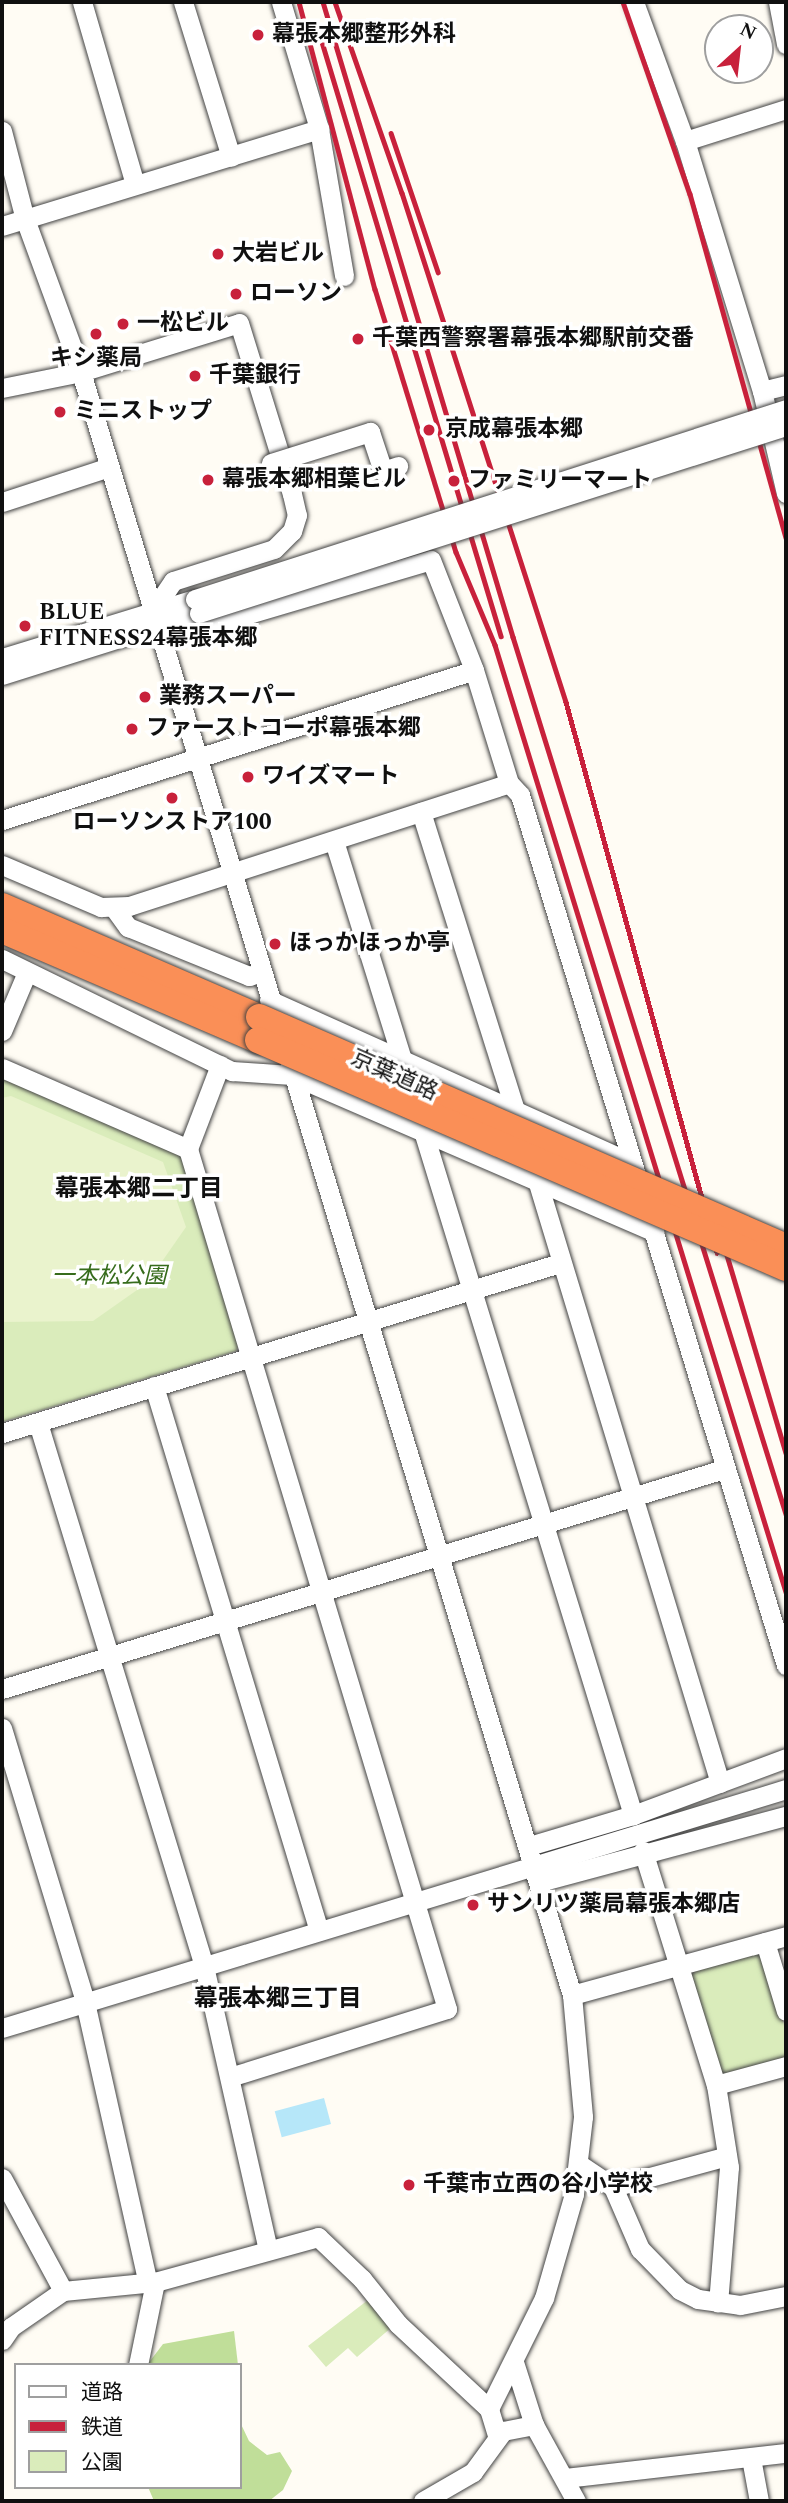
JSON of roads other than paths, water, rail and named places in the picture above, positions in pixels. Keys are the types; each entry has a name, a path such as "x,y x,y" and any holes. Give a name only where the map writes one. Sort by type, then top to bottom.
{"highway":[{"name":"京葉道路","path":"2,906 786,1247"},
{"name":"京葉道路","path":"2,930 262,1019 786,1268"}],"street":[{"path":"82,2 135,184"},
{"path":"183,2 231,157"},
{"path":"281,2 320,130 344,276"},
{"path":"778,2 786,44"},
{"path":"639,3 781,450 786,493"},
{"path":"685,141 786,109"},
{"path":"2,226 320,130"},
{"path":"2,131 25,219 81,372 231,875 259,973 262,1019 292,1075 572,1995 582,2064 579,2164 554,2270 514,2362 489,2409"},
{"path":"2,388 81,372 239,323 297,515 292,531 274,549 173,581 155,619"},
{"path":"762,391 786,385"},
{"path":"197,606 786,409"},
{"path":"2,658 155,619 786,426"},
{"path":"271,463 370,432 383,471 398,466"},
{"path":"2,502 108,467"},
{"path":"2,675 155,619 188,632 431,559 474,670 509,783 520,795 786,1665"},
{"path":"2,820 474,670"},
{"path":"114,908 231,875 509,783"},
{"path":"421,812 514,1111"},
{"path":"334,841 403,1063"},
{"path":"2,864 114,908 128,927 249,976 259,973"},
{"path":"2,959 220,1065 253,1074 292,1075 654,1232"},
{"path":"2,1031 27,972"},
{"path":"262,1019 403,1063 632,1163"},
{"path":"220,1065 188,1149 447,2009 230,2077"},
{"path":"2,1068 188,1149"},
{"path":"423,1131 633,1815"},
{"path":"537,1180 720,1783"},
{"path":"2,1433 560,1263"},
{"path":"155,1386 319,1931"},
{"path":"38,1423 204,1966 268,2250"},
{"path":"2,1689 724,1469"},
{"path":"2,1728 85,2002 151,2282 138,2363"},
{"path":"534,1864 633,1815 786,1758"},
{"path":"2,2028 786,1789"},
{"path":"534,1864 643,1851 786,1816"},
{"path":"643,1851 716,2085 727,2156 718,2303"},
{"path":"572,1995 786,1936"},
{"path":"765,1942 786,2011"},
{"path":"716,2085 786,2066"},
{"path":"613,2187 727,2156"},
{"path":"579,2164 613,2187 640,2249 680,2290 718,2303 740,2305 786,2296"},
{"path":"2,2178 63,2291"},
{"path":"2,2340 11,2326 63,2291 151,2282 318,2238 362,2279 398,2324 489,2409 497,2436"},
{"path":"514,2362 534,2425 576,2501"},
{"path":"423,2501 473,2472 497,2436 534,2425"},
{"path":"565,2477 786,2453"},
{"path":"751,2458 760,2501"}],"water":[{"path":"324,2098 331,2124 282,2137 275,2111"}],"railway":[{"path":"299,2 375,289 456,552 495,645 786,1592"},
{"path":"323,2 513,637 786,1514"},
{"path":"335,2 402,193 566,702 717,1253"},
{"path":"623,2 690,194 786,537"},
{"path":"319,32 501,636"},
{"path":"391,133 438,272"},
{"path":"721,1235 786,1453"}],"place":[{"name":"幕張本郷整形外科","path":"258,35"},
{"name":"大岩ビル","path":"218,254"},
{"name":"ローソン","path":"236,294"},
{"name":"一松ビル","path":"123,324"},
{"name":"キシ薬局","path":"96,334"},
{"name":"千葉西警察署幕張本郷駅前交番","path":"358,339"},
{"name":"千葉銀行","path":"195,376"},
{"name":"ミニストップ","path":"60,412"},
{"name":"京成幕張本郷","path":"429,430"},
{"name":"幕張本郷相葉ビル","path":"208,480"},
{"name":"ファミリーマート","path":"454,481"},
{"name":"BLUE FITNESS24幕張本郷","path":"25,626"},
{"name":"業務スーパー","path":"145,697"},
{"name":"ファーストコーポ幕張本郷","path":"132,729"},
{"name":"ワイズマート","path":"248,777"},
{"name":"ローソンストア100","path":"172,798"},
{"name":"ほっかほっか亭","path":"275,944"},
{"name":"サンリツ薬局幕張本郷店","path":"473,1905"},
{"name":"千葉市立西の谷小学校","path":"409,2185"}],"district":[{"name":"幕張本郷二丁目","path":"139,1190"},
{"name":"幕張本郷三丁目","path":"278,2000"}],"park label":[{"name":"一本松公園","path":"109,1277"}]}
